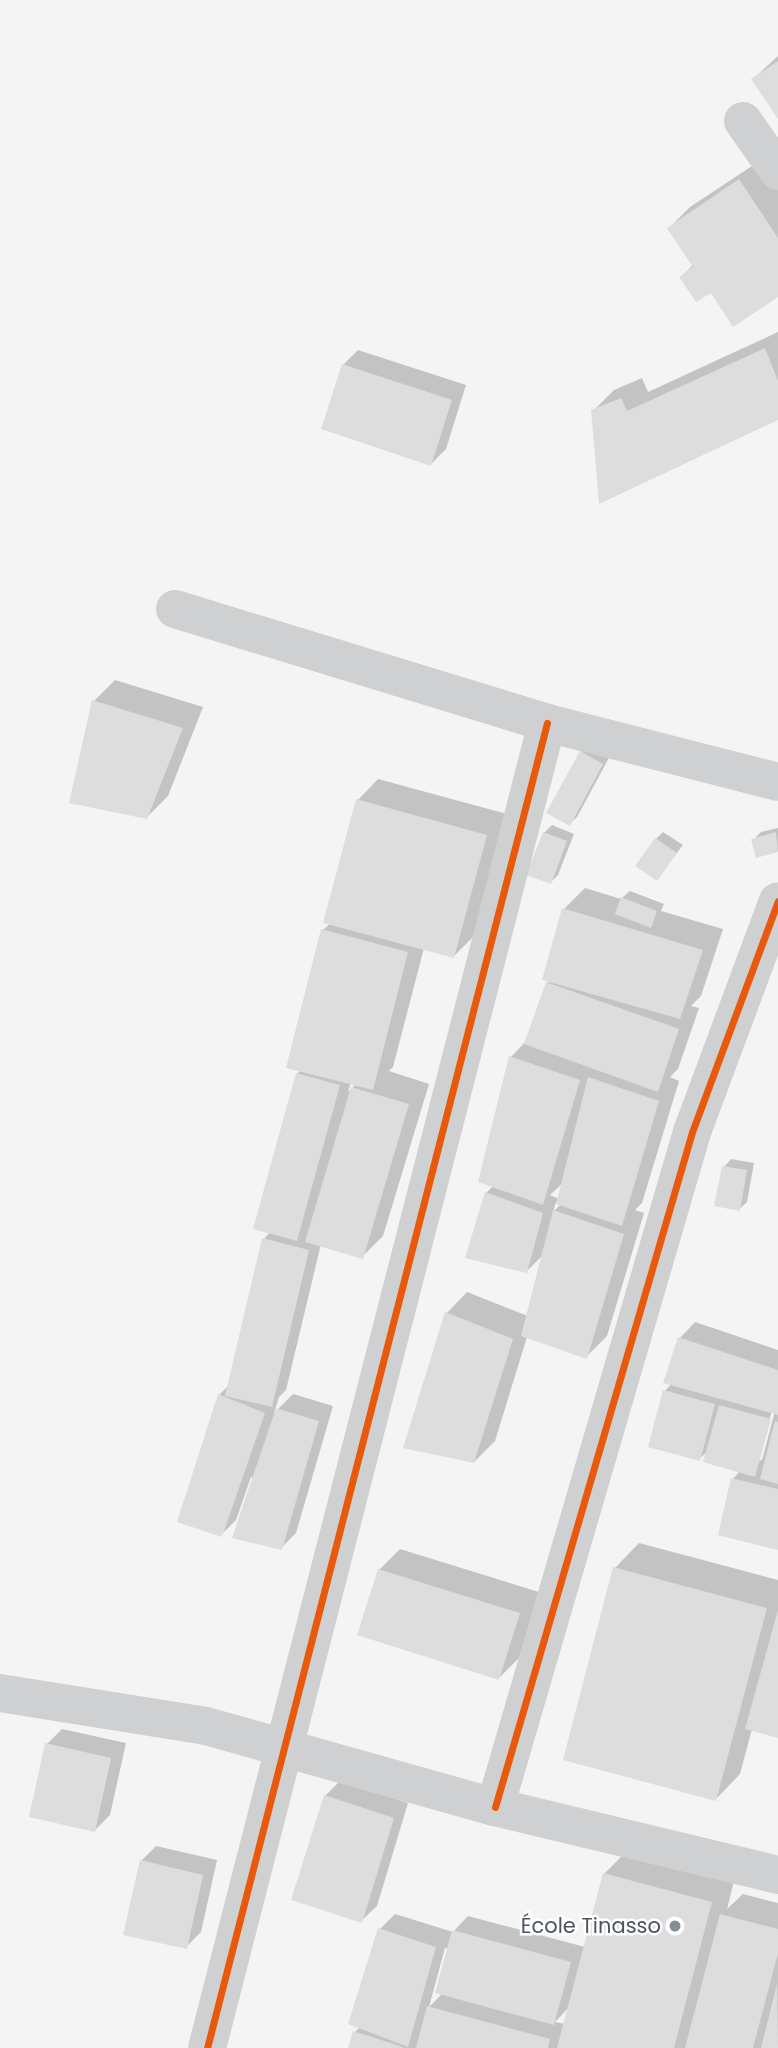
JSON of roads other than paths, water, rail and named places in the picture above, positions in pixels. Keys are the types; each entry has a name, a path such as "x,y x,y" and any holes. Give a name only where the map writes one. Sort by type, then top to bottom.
{"street":[{"path":"743,121 778,171"},
{"path":"175,609 547,723 778,782"},
{"path":"206,2048 547,723"},
{"path":"495,1807 692,1132 778,901"},
{"path":"0,1693 206,1726 495,1807 778,1875"}],"place":[{"name":"École Tinasso","path":"675,1926"}]}
